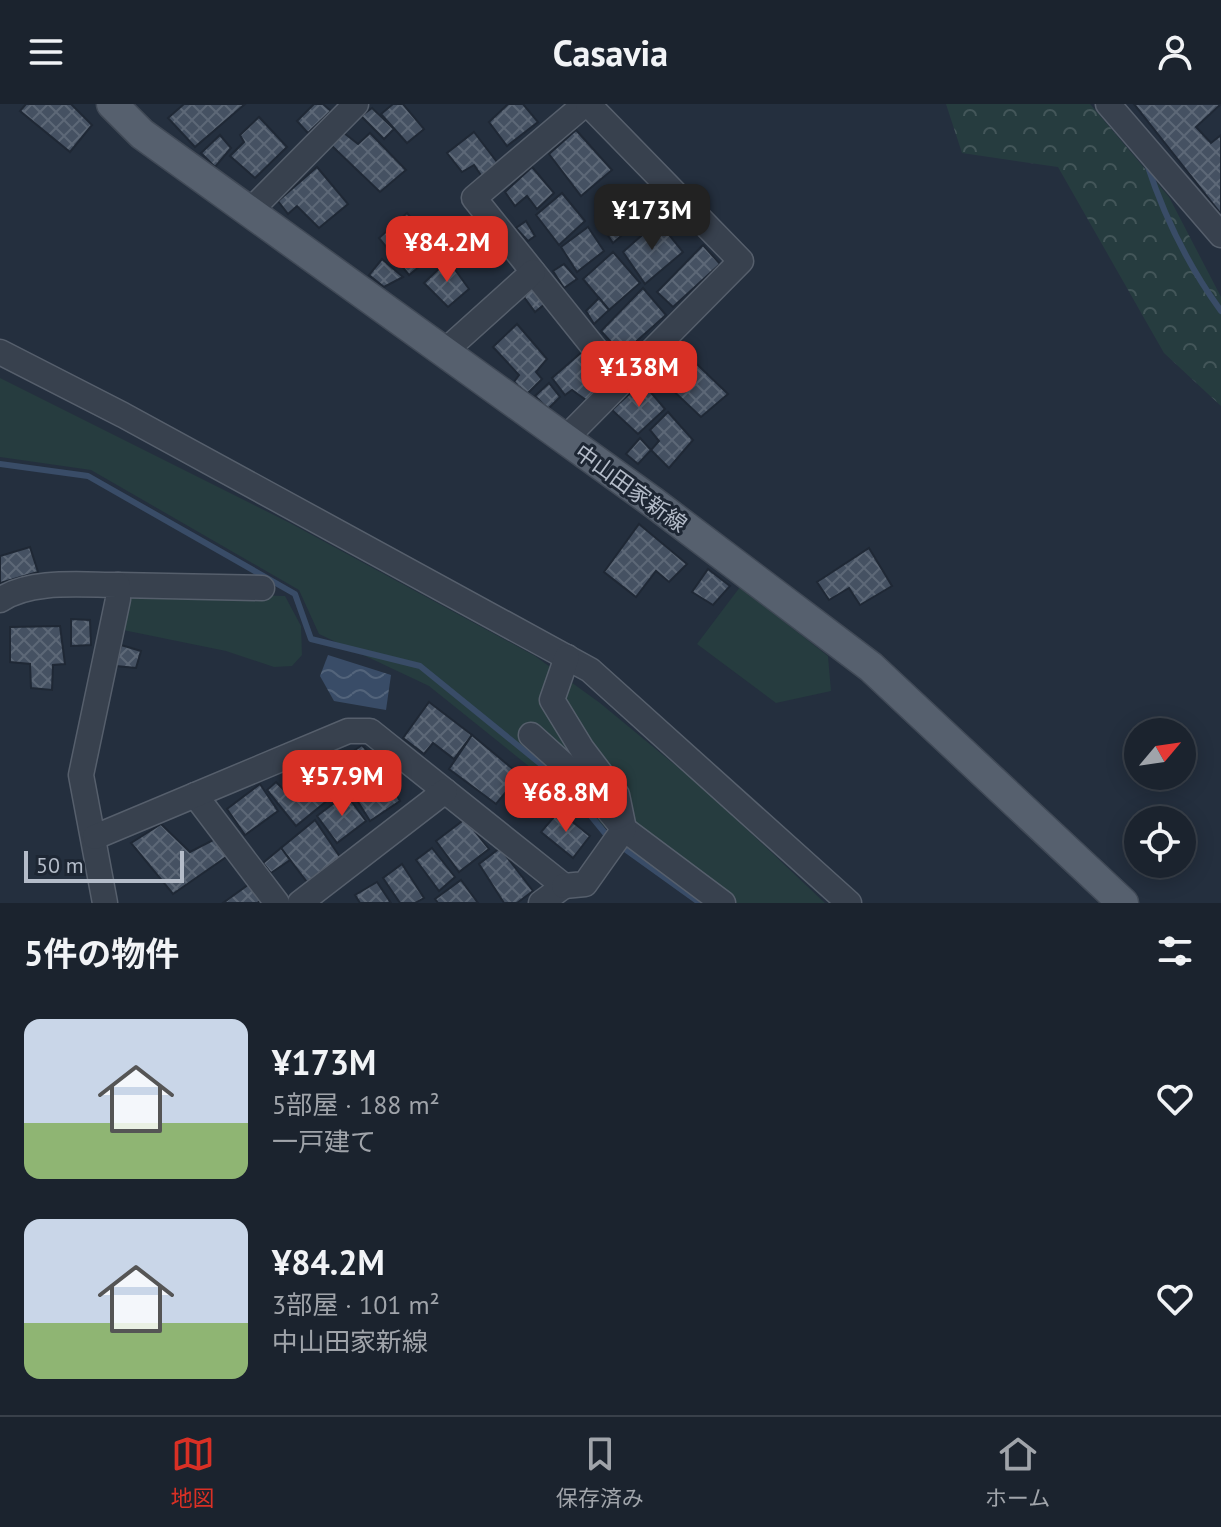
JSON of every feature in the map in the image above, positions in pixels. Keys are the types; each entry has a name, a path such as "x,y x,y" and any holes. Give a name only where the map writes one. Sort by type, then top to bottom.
{"main road":[{"name":"中山田家新線","path":"112,104 142,134 871,667 1123,903"}],"street":[{"path":"250,211 356,104"},
{"path":"564,440 741,261 586,104 474,198 620,380"},
{"path":"1108,104 1221,235"},
{"path":"444,352 533,272"},
{"path":"0,352 123,415 590,670 696,762 849,903"},
{"path":"0,600 7,595 55,585 262,588"},
{"path":"105,903 81,775 118,599 118,585"},
{"path":"541,903 564,886 585,884 624,829 617,795 582,749 552,700 567,657"},
{"path":"95,837 348,731 370,731 587,903"},
{"path":"531,735 591,789 624,829 723,903"},
{"path":"300,903 445,791"},
{"path":"195,795 277,903"}],"green space":[{"path":"946,104 1090,104 1169,197 1221,297 1221,406 1164,353 1058,167 962,153"},
{"path":"0,378 290,523 535,656 600,703 703,788 825,903 699,903 429,686 319,634 299,590 91,470 0,457"},
{"path":"740,587 828,656 831,691 776,703 697,644"},
{"path":"130,591 285,596 301,626 302,655 292,666 274,667 226,651 123,630"}],"water":[{"path":"328,655 391,675 386,710 334,701 320,676"}],"building":[{"path":"26,104 71,104 92,125 70,152 20,111"},
{"path":"184,104 245,104 195,147 168,118"},
{"path":"314,104 323,104 331,111 308,133 297,121"},
{"path":"393,104 403,104 424,129 407,143 381,114"},
{"path":"508,104 523,104 538,122 507,146 489,122"},
{"path":"1134,104 1221,104 1196,127 1211,143 1221,135 1221,214"},
{"path":"372,108 394,129 384,139 361,116"},
{"path":"259,117 287,147 255,178 230,156 244,142 240,135"},
{"path":"576,130 612,170 581,196 549,154"},
{"path":"474,132 500,166 483,178 474,165 462,172 447,153"},
{"path":"344,133 358,144 370,133 406,170 380,192 331,145"},
{"path":"220,135 231,148 215,167 201,153"},
{"path":"317,167 348,204 319,228 297,206 288,214 278,201"},
{"path":"532,167 554,193 537,209 527,196 515,206 505,192"},
{"path":"626,191 645,215 613,243 595,216"},
{"path":"562,193 585,221 559,245 536,215"},
{"path":"407,213 439,251 409,275 379,238"},
{"path":"526,221 535,236 528,241 516,228"},
{"path":"658,221 683,252 645,284 623,252"},
{"path":"588,227 604,251 577,272 561,247"},
{"path":"454,241 464,258 454,268 443,251"},
{"path":"703,245 720,264 673,307 657,292"},
{"path":"613,252 640,283 609,310 583,279"},
{"path":"382,259 403,277 384,287 369,275"},
{"path":"448,260 469,289 448,307 424,283"},
{"path":"564,264 577,279 564,288 553,271"},
{"path":"533,286 546,303 535,312 524,297"},
{"path":"643,288 666,315 622,354 601,331"},
{"path":"599,298 609,310 594,324 586,311"},
{"path":"517,324 547,359 536,372 542,379 527,394 514,382 519,375 493,347"},
{"path":"679,347 728,394 701,417 665,383 673,373 664,361"},
{"path":"583,351 602,384 586,400 572,390 565,395 552,378"},
{"path":"642,382 665,409 638,434 612,410"},
{"path":"549,383 560,397 548,409 535,396"},
{"path":"668,412 693,440 669,468 651,450 659,441 650,430"},
{"path":"640,438 651,450 638,464 626,454"},
{"path":"639,524 687,564 669,582 656,571 636,597 604,572"},
{"path":"30,547 38,572 0,583 0,556"},
{"path":"869,548 892,586 860,605 849,588 829,600 817,582"},
{"path":"708,569 730,586 713,605 692,592"},
{"path":"71,619 90,620 91,645 71,646"},
{"path":"60,626 65,664 53,665 52,690 31,688 30,664 10,662 10,627"},
{"path":"121,645 141,651 136,668 116,666"},
{"path":"429,702 472,735 454,759 433,743 424,754 403,738"},
{"path":"472,735 520,775 496,804 449,769"},
{"path":"362,745 376,761 359,776 344,758"},
{"path":"338,751 359,776 340,794 320,767"},
{"path":"386,761 399,774 389,782 400,801 370,821 350,789"},
{"path":"314,765 334,795 296,826 267,790 276,782 284,790"},
{"path":"260,784 278,811 245,835 227,809"},
{"path":"346,794 366,821 337,843 317,816"},
{"path":"559,811 590,836 573,858 541,832"},
{"path":"465,819 489,849 459,872 436,841"},
{"path":"315,820 340,857 307,882 281,848"},
{"path":"161,824 190,852 217,838 229,855 173,894 131,843"},
{"path":"281,848 290,860 271,873 263,863"},
{"path":"432,848 455,877 439,891 416,860"},
{"path":"500,848 533,891 517,903 504,903 479,864"},
{"path":"402,864 424,898 415,903 400,903 383,878"},
{"path":"461,880 478,903 438,903 435,899"},
{"path":"252,882 264,898 257,903 223,903"},
{"path":"377,882 391,903 360,903 355,895"}],"waterway":[{"path":"1147,164 1178,240 1221,311"},
{"path":"0,464 88,476 295,594 311,639 420,666 564,783 609,838"},
{"path":"618,844 700,903"}]}
